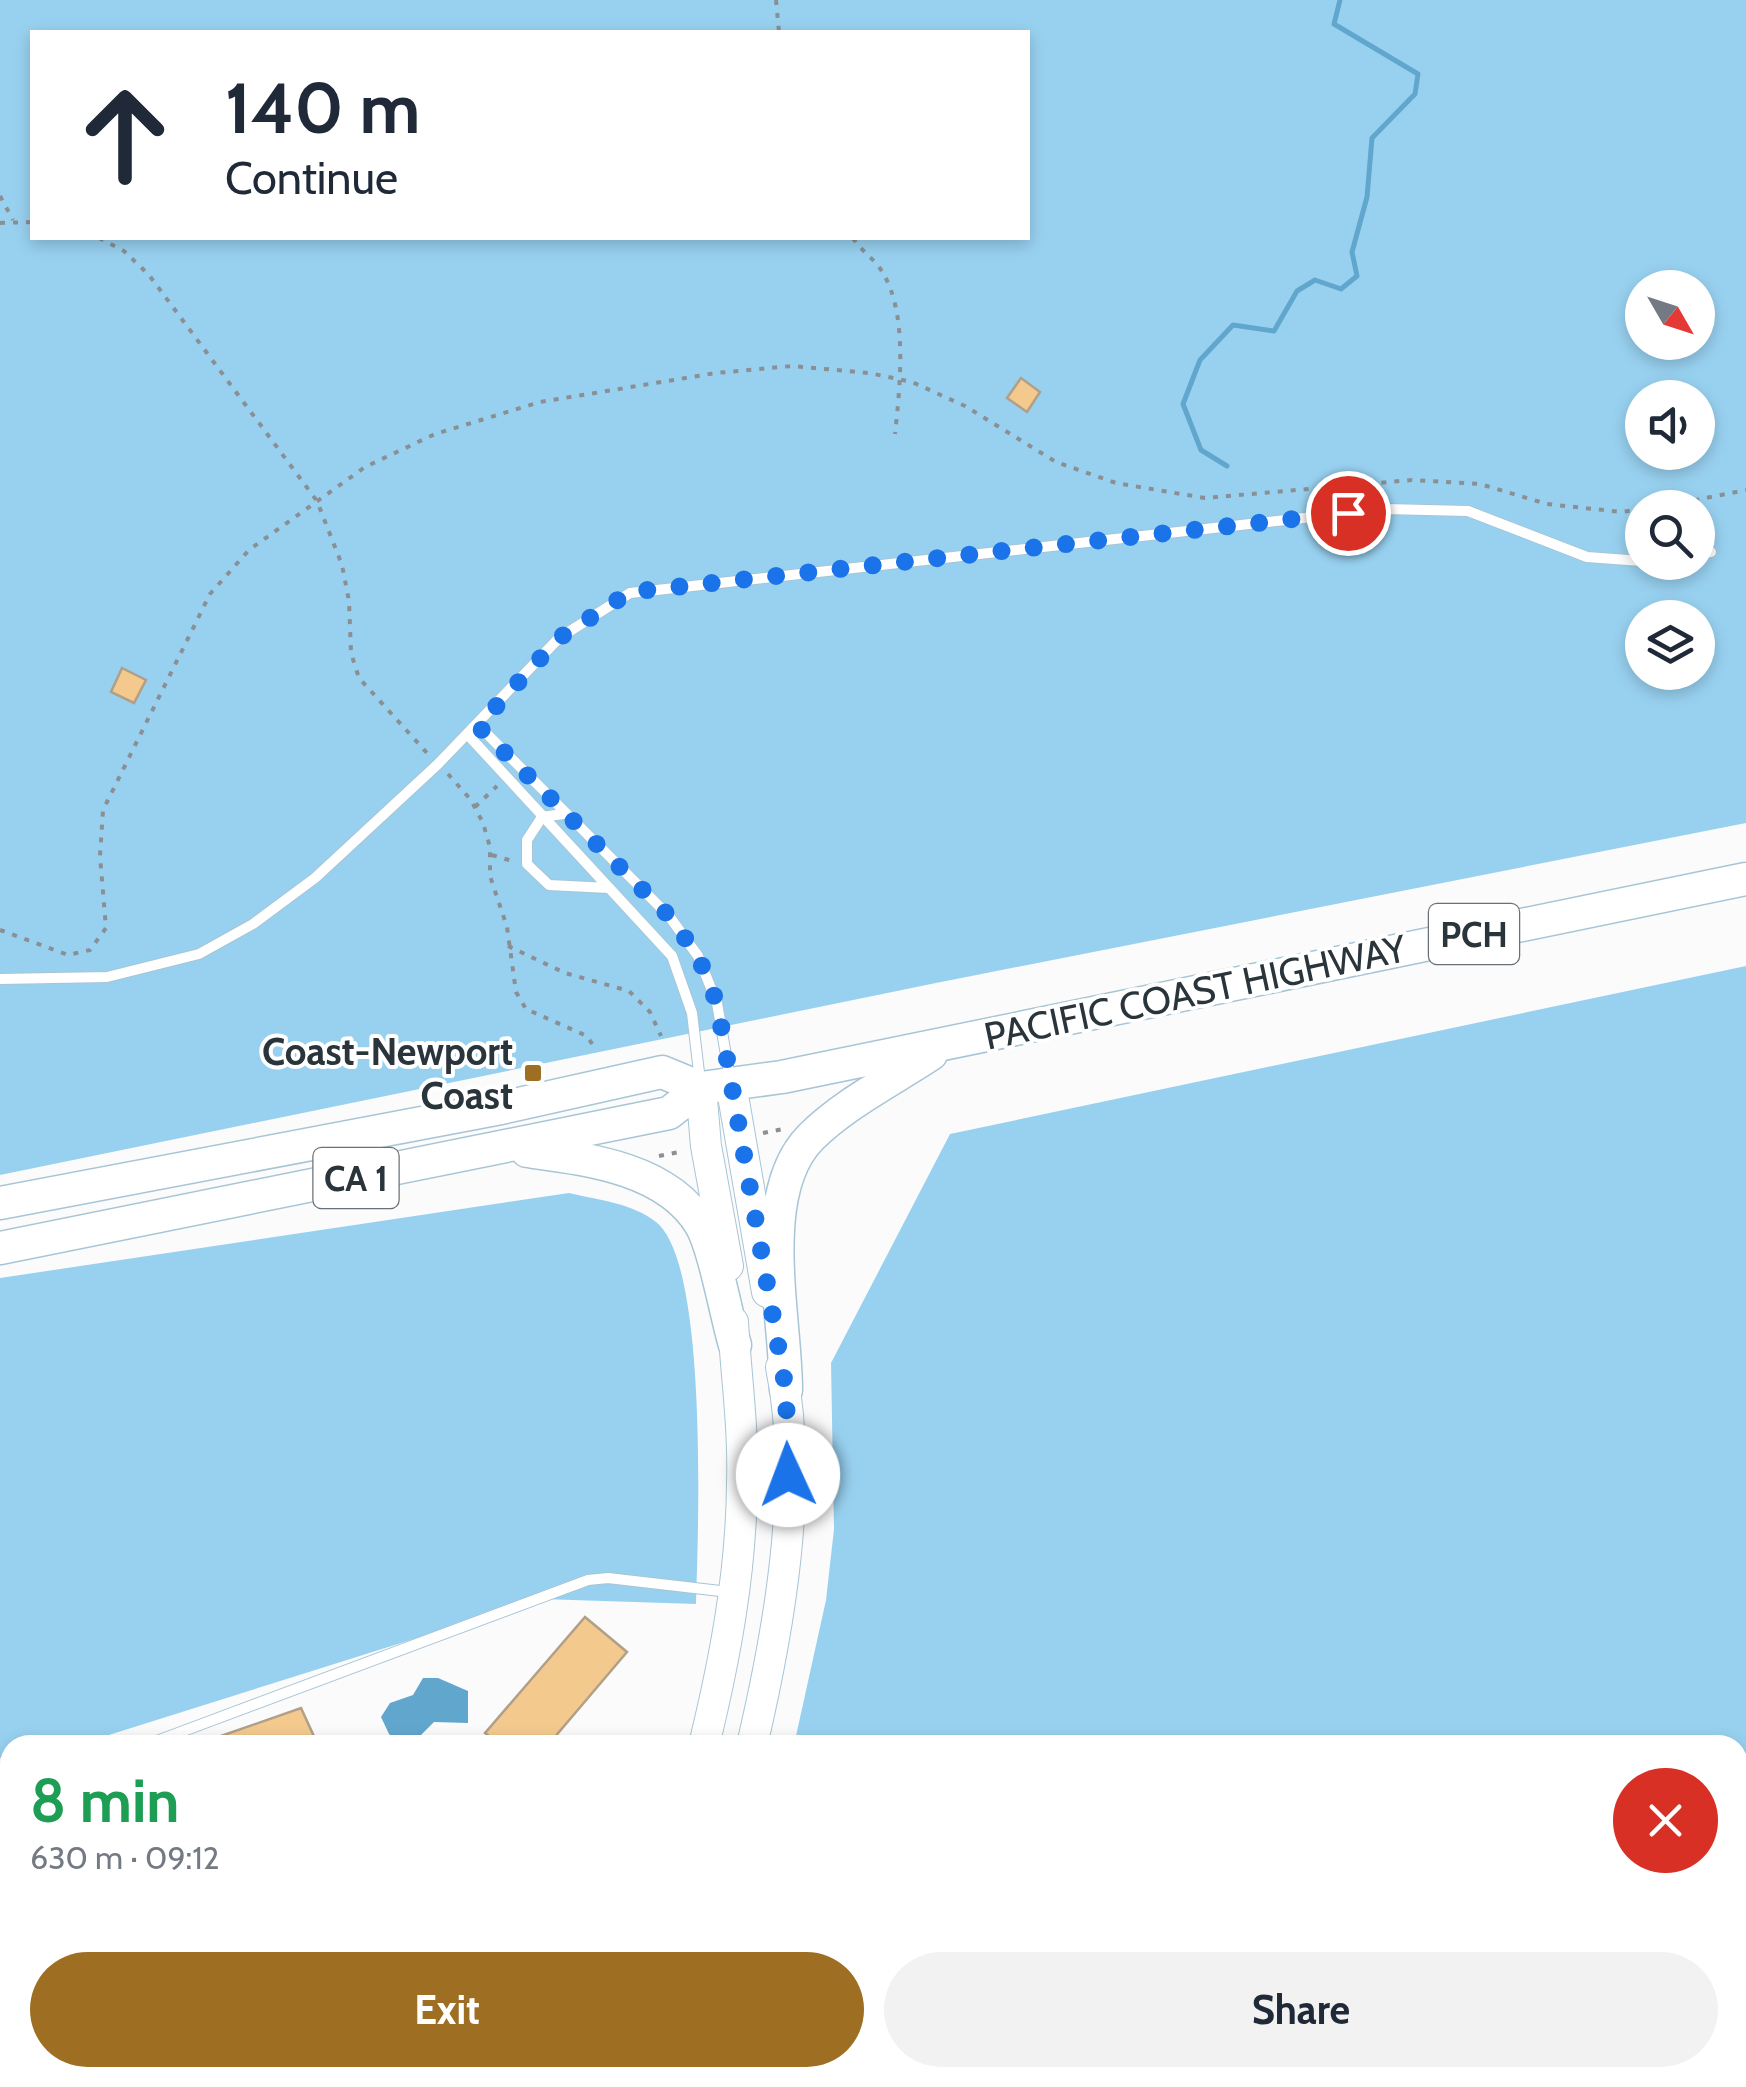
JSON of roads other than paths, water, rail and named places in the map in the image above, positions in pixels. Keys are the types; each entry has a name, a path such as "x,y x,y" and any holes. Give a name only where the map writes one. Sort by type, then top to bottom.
{"highway":[{"name":"PACIFIC COAST HIGHWAY","path":"0,1248 669,1114 716,1086 943,1046 1746,879"},
{"path":"786,1390 778,1236 785,1173 822,1128 943,1046"},
{"name":"PACIFIC COAST HIGHWAY","path":"0,1203 501,1108 662,1072 716,1086"},
{"path":"503,1147 607,1164 644,1178 676,1198 702,1226 734,1346"}],"main road":[{"path":"706,1735 735,1593 742,1482 731,1286 706,1146 716,1086"},
{"path":"716,1086 786,1390 788,1498 782,1596 754,1735"}],"lane":[{"path":"0,979 107,977 199,954 253,924 315,878 438,764 559,638 630,592 1385,509 1468,511 1586,557 1625,560"},
{"path":"478,726 562,814 669,916 698,956 717,1003 716,1086"},
{"path":"468,735 672,956 716,1086"},
{"path":"562,814 542,817 527,840 526,860 534,875 549,885 608,888"},
{"path":"173,1735 588,1580 608,1578 735,1593"}],"waterway":[{"path":"1227,466 1201,450 1183,404 1200,360 1233,325 1274,331 1297,291 1315,280 1341,289 1357,276 1352,252 1367,197 1372,138 1415,94 1418,74 1334,24 1340,0"}],"place":[{"name":"Coast-Newport Coast","path":"533,1073"}]}
